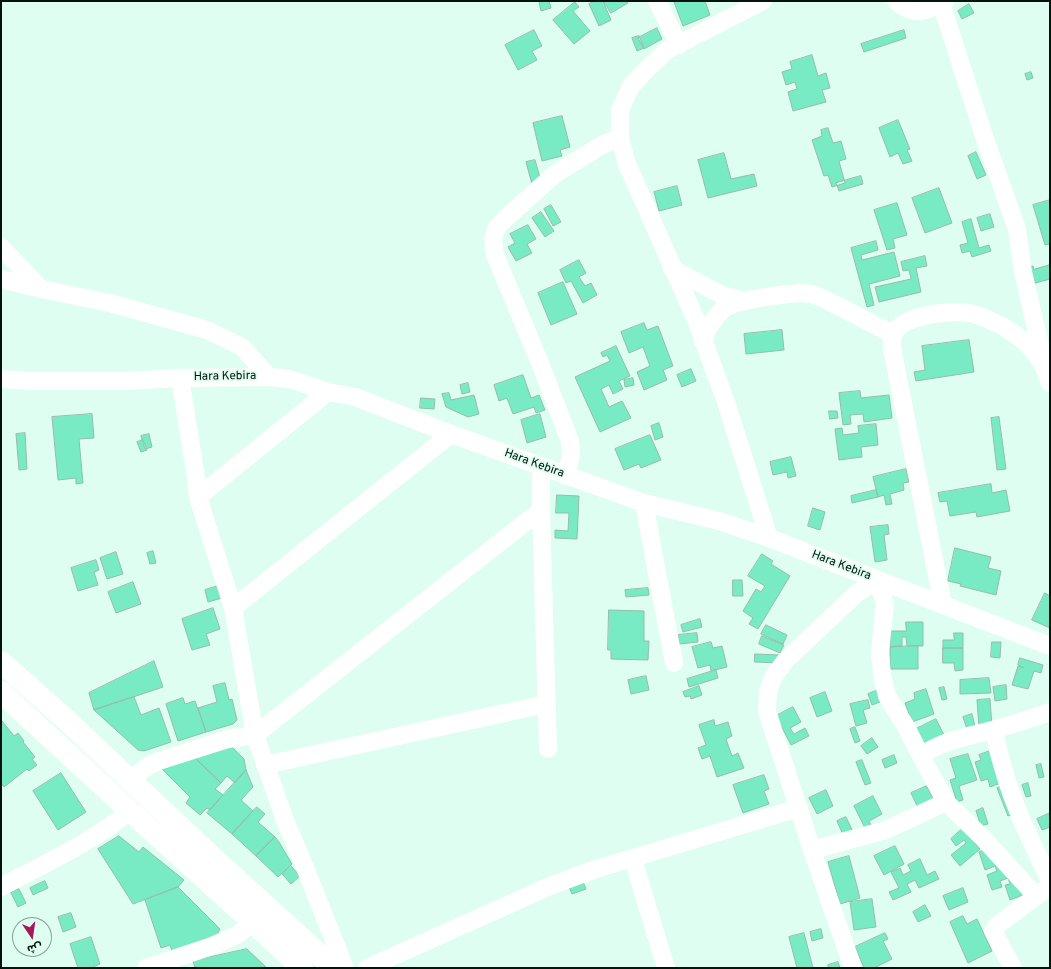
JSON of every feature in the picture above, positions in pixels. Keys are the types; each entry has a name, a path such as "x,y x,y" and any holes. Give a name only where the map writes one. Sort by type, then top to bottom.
{"main road":[{"path":"1,662 62,716 211,856 334,968"},
{"path":"1,692 130,812 254,922 302,968"}],"street":[{"path":"657,1 679,45"},
{"path":"763,1 667,50 647,69 631,86 620,110 620,138 627,164 672,269 696,320 726,402 769,538"},
{"path":"896,1 911,11 924,11 943,2 978,117 1017,230 1023,272 1048,376"},
{"path":"566,476 571,455 570,441 538,358 495,255 493,239 497,228 506,218 555,174 602,144 620,138"},
{"path":"1,247 41,289"},
{"path":"672,269 722,295 744,301"},
{"path":"1,279 110,303 206,330 226,338 242,347 254,358 269,377"},
{"path":"703,341 710,325 717,315 726,307 744,301 795,294 812,294 893,334"},
{"path":"943,606 892,348 893,334 900,326 910,320 923,316 969,313 994,322 1010,331 1035,352 1048,376"},
{"name":"Hara Kebira","path":"1,379 33,381 90,381 269,377 290,379 328,392 355,397 451,434 644,503 719,522 769,538 1050,646"},
{"path":"180,378 198,497 233,608 256,735 286,823 345,968"},
{"path":"198,497 328,392"},
{"path":"233,608 451,434"},
{"path":"541,466 548,749"},
{"path":"644,503 674,663"},
{"path":"130,780 148,766 159,761 228,739 256,735 541,510"},
{"path":"853,968 812,850 767,711 768,691 774,676 785,661 857,593 877,580 885,604 880,652 882,675 887,696 905,725 920,756 946,802 1043,891 995,927 993,931 1013,968"},
{"path":"265,765 546,704"},
{"path":"920,756 932,748 963,736 995,729 1050,712"},
{"path":"995,729 995,742 1010,791 1029,839 1050,882"},
{"path":"812,850 886,830 946,802"},
{"path":"367,968 550,886 593,870 799,808"},
{"path":"1,887 74,848 120,820 130,812"},
{"path":"633,859 666,968"},
{"path":"146,968 212,946 237,935 254,922"}],"building":[{"path":"549,1 551,8 541,11 539,2"},
{"path":"595,1 603,1 611,20 599,26 589,4"},
{"path":"604,1 627,1 628,3 611,13"},
{"path":"705,1 710,15 683,26 674,2"},
{"path":"575,2 579,7 573,11 590,31 574,44 553,20"},
{"path":"969,4 974,13 962,19 958,11"},
{"path":"657,28 662,39 644,49 638,38"},
{"path":"534,30 542,46 532,51 537,60 518,70 505,45"},
{"path":"904,30 906,38 864,52 861,44"},
{"path":"639,36 644,48 637,51 632,38"},
{"path":"812,55 818,76 826,73 830,88 822,90 826,102 793,111 788,92 797,89 795,82 786,85 782,72 792,69 790,62"},
{"path":"1031,72 1033,78 1027,80 1025,74"},
{"path":"562,116 570,147 560,150 562,156 542,161 533,123"},
{"path":"898,120 910,149 907,150 912,161 903,164 898,153 890,157 879,128"},
{"path":"828,128 833,143 841,141 846,159 839,161 845,183 832,187 828,175 824,176 812,140 822,136 821,130"},
{"path":"976,152 986,175 977,179 968,156"},
{"path":"724,153 731,179 754,174 757,186 708,198 698,160"},
{"path":"535,160 541,181 532,184 526,162"},
{"path":"861,176 863,184 839,191 836,183"},
{"path":"677,186 682,205 659,211 654,192"},
{"path":"939,188 952,223 925,233 912,198"},
{"path":"1050,200 1050,244 1045,245 1033,205"},
{"path":"897,203 907,235 893,239 895,248 887,250 874,210"},
{"path":"551,205 561,222 553,226 544,209"},
{"path":"541,212 554,231 545,237 532,218"},
{"path":"990,214 994,227 981,231 977,218"},
{"path":"971,219 979,248 989,245 991,251 972,257 970,251 962,253 960,245 968,243 962,222"},
{"path":"528,225 536,239 527,244 532,253 516,261 508,247 515,243 510,234"},
{"path":"876,241 878,250 861,255 862,260 894,252 900,276 869,284 874,305 867,307 851,248"},
{"path":"925,256 927,266 916,268 921,292 879,302 875,287 911,279 909,270 903,271 901,262"},
{"path":"579,260 586,273 579,277 585,286 591,283 597,295 583,303 571,281 566,283 560,270"},
{"path":"1050,265 1050,279 1032,284 1028,267 1033,266 1034,269"},
{"path":"563,282 577,314 551,325 538,293"},
{"path":"644,323 647,330 658,326 673,366 663,370 667,380 644,390 637,372 650,366 643,347 629,353 621,332"},
{"path":"782,330 784,350 746,354 744,334"},
{"path":"969,340 974,372 916,381 914,372 925,370 922,346"},
{"path":"616,346 630,376 619,381 623,389 613,394 609,385 601,389 609,407 622,401 631,418 600,432 575,377 610,361 607,355 603,357 601,353"},
{"path":"691,369 696,381 682,387 677,375"},
{"path":"523,375 531,398 539,395 545,410 536,413 534,407 513,414 507,398 499,401 494,385"},
{"path":"633,378 634,385 625,387 624,380"},
{"path":"468,383 470,392 462,394 460,385"},
{"path":"860,391 861,398 889,395 892,418 864,422 863,414 850,415 851,424 843,425 839,393"},
{"path":"449,393 451,400 474,395 479,414 468,417 446,407 442,394"},
{"path":"421,398 435,399 434,409 420,408"},
{"path":"829,411 837,411 838,418 830,419"},
{"path":"92,414 94,438 79,439 83,483 76,484 76,478 58,480 52,417"},
{"path":"540,414 546,437 527,443 521,420"},
{"path":"999,417 1006,469 997,470 991,418"},
{"path":"659,423 663,437 655,440 651,426"},
{"path":"876,424 878,445 861,447 862,457 839,460 835,429 842,428 843,435 859,433 858,426"},
{"path":"25,433 27,469 19,470 16,434"},
{"path":"149,434 152,447 145,449 141,436"},
{"path":"650,435 661,460 641,468 639,464 624,470 615,449"},
{"path":"143,440 147,450 141,452 137,442"},
{"path":"791,457 796,476 788,478 787,472 773,475 770,462"},
{"path":"906,469 909,482 903,483 904,490 890,494 892,504 886,505 884,495 878,497 873,477"},
{"path":"991,484 992,493 1006,490 1010,511 977,517 976,512 950,516 947,501 940,502 938,493"},
{"path":"876,490 878,497 852,503 851,496"},
{"path":"557,495 579,496 577,539 555,538 555,530 568,531 569,513 556,513"},
{"path":"813,508 825,512 820,530 808,526"},
{"path":"888,525 889,534 884,535 887,560 875,562 870,527"},
{"path":"955,548 991,557 988,568 1001,571 996,595 960,586 961,584 948,581"},
{"path":"153,551 156,563 150,564 147,553"},
{"path":"116,552 123,574 107,579 100,558"},
{"path":"762,554 773,561 771,564 790,576 758,629 749,624 753,618 743,611 756,589 761,592 765,586 748,576"},
{"path":"96,560 99,570 94,572 98,585 78,591 71,568"},
{"path":"733,580 742,580 743,596 733,596"},
{"path":"133,582 141,604 116,613 108,592"},
{"path":"218,586 222,598 208,602 205,590"},
{"path":"648,588 649,595 626,597 625,590"},
{"path":"1045,593 1050,596 1050,628 1032,620"},
{"path":"213,608 220,629 206,634 210,645 192,650 182,619"},
{"path":"609,610 644,611 644,641 649,641 648,660 611,659 611,650 608,650"},
{"path":"700,619 702,627 683,632 681,625"},
{"path":"906,622 923,622 923,646 907,646 906,637 902,637 902,646 890,647 890,631 906,631"},
{"path":"766,625 787,635 783,644 761,634"},
{"path":"697,633 698,642 679,644 678,635"},
{"path":"954,633 963,633 963,648 943,648 943,640 954,640"},
{"path":"762,636 784,645 780,653 759,644"},
{"path":"711,642 713,648 722,646 727,667 711,671 710,665 698,668 692,647"},
{"path":"992,642 1001,642 1000,658 991,657"},
{"path":"918,646 918,669 890,669 890,647"},
{"path":"943,648 963,648 963,670 955,671 954,663 943,663"},
{"path":"755,654 779,655 779,663 755,662"},
{"path":"1020,658 1043,665 1041,673 1034,671 1028,689 1012,685 1018,666 1024,668 1018,665"},
{"path":"154,661 163,687 94,710 89,693"},
{"path":"716,670 718,678 689,687 687,679"},
{"path":"646,676 649,690 631,694 628,680"},
{"path":"989,678 991,693 960,694 960,680"},
{"path":"225,683 229,700 232,699 237,720 233,724 206,732 198,708 217,702 213,686"},
{"path":"1006,685 1007,699 995,701 993,687"},
{"path":"699,686 702,695 691,699 690,696 685,697 683,692"},
{"path":"944,687 947,699 942,700 939,688"},
{"path":"881,689 885,700 872,705 868,694"},
{"path":"926,689 934,714 912,722 905,703 915,699 914,693"},
{"path":"825,692 832,711 817,717 810,698"},
{"path":"134,697 141,715 159,708 171,742 144,751 138,750 94,710"},
{"path":"183,698 185,704 195,701 206,732 178,741 166,704"},
{"path":"990,699 992,727 979,728 977,700"},
{"path":"868,700 870,708 863,710 867,723 856,726 850,704"},
{"path":"793,707 801,722 790,728 794,734 805,728 809,736 791,745 776,716"},
{"path":"972,714 975,726 967,729 963,717"},
{"path":"936,719 950,747 928,758 914,730"},
{"path":"714,720 715,726 728,722 732,736 726,739 732,756 738,753 744,768 717,777 710,756 702,759 698,748 706,745 699,725"},
{"path":"2,721 14,736 18,733 35,757 32,759 37,765 29,771 27,769 4,787 1,783"},
{"path":"855,727 860,741 855,743 850,729"},
{"path":"872,738 878,747 867,754 861,746"},
{"path":"232,747 244,759 246,770 235,783 227,776 221,783 194,757"},
{"path":"990,751 1001,783 990,787 988,779 981,781 975,762 981,760 979,755"},
{"path":"968,754 977,780 959,786 963,800 957,802 950,780 956,778 950,759"},
{"path":"894,755 897,763 885,768 882,760"},
{"path":"194,757 221,783 215,789 223,795 210,810 207,808 200,815 186,803 190,797 160,767"},
{"path":"862,760 871,783 865,785 856,762"},
{"path":"1041,764 1044,777 1039,778 1036,765"},
{"path":"246,770 253,787 241,800 253,811 232,834 207,813"},
{"path":"61,773 86,812 58,830 33,791"},
{"path":"764,775 769,789 764,791 769,804 743,813 733,785"},
{"path":"1028,783 1031,796 1026,797 1022,785"},
{"path":"1005,785 1017,813 1008,816 997,788"},
{"path":"927,786 937,807 921,814 911,793"},
{"path":"826,790 833,806 817,814 809,798"},
{"path":"873,796 882,814 869,821 871,825 865,828 854,806"},
{"path":"257,807 265,814 258,822 275,837 256,856 232,834"},
{"path":"983,808 988,824 981,826 976,811"},
{"path":"1050,813 1050,827 1042,830 1037,819"},
{"path":"846,817 858,842 848,846 837,821"},
{"path":"963,828 980,849 960,866 951,855 966,843 964,840 956,846 951,839"},
{"path":"119,836 139,852 143,847 184,880 178,887 133,904 98,849"},
{"path":"275,837 292,864 278,877 256,856"},
{"path":"895,846 904,864 884,875 874,856"},
{"path":"989,849 1023,895 1010,900 1005,885 1010,884 1008,878 1000,881 1002,887 992,890 987,875 997,871 995,866 985,870 979,852"},
{"path":"849,856 860,898 840,904 828,862"},
{"path":"920,859 927,875 935,871 939,879 919,888 915,880 907,884 911,892 893,900 889,892 899,888 891,872 900,868 903,875 911,871 908,865"},
{"path":"291,866 300,876 291,884 282,874"},
{"path":"45,881 48,888 33,895 30,888"},
{"path":"583,882 586,889 572,894 569,887"},
{"path":"178,887 220,929 216,937 172,951 170,945 161,948 145,900"},
{"path":"963,888 968,902 949,910 943,896"},
{"path":"19,889 26,903 18,907 11,893"},
{"path":"872,899 876,927 854,930 850,902"},
{"path":"925,905 931,916 918,922 913,912"},
{"path":"71,913 76,927 63,932 58,917"},
{"path":"963,916 967,924 977,919 992,951 968,963 950,922"},
{"path":"821,929 823,938 812,941 810,932"},
{"path":"804,933 813,968 797,968 789,937"},
{"path":"885,933 888,939 883,941 892,959 874,968 864,968 855,947"},
{"path":"91,937 100,964 93,967 94,968 78,968 70,944"},
{"path":"247,949 267,968 195,968 193,961"},
{"path":"838,962 840,968 828,968 828,965"}]}
